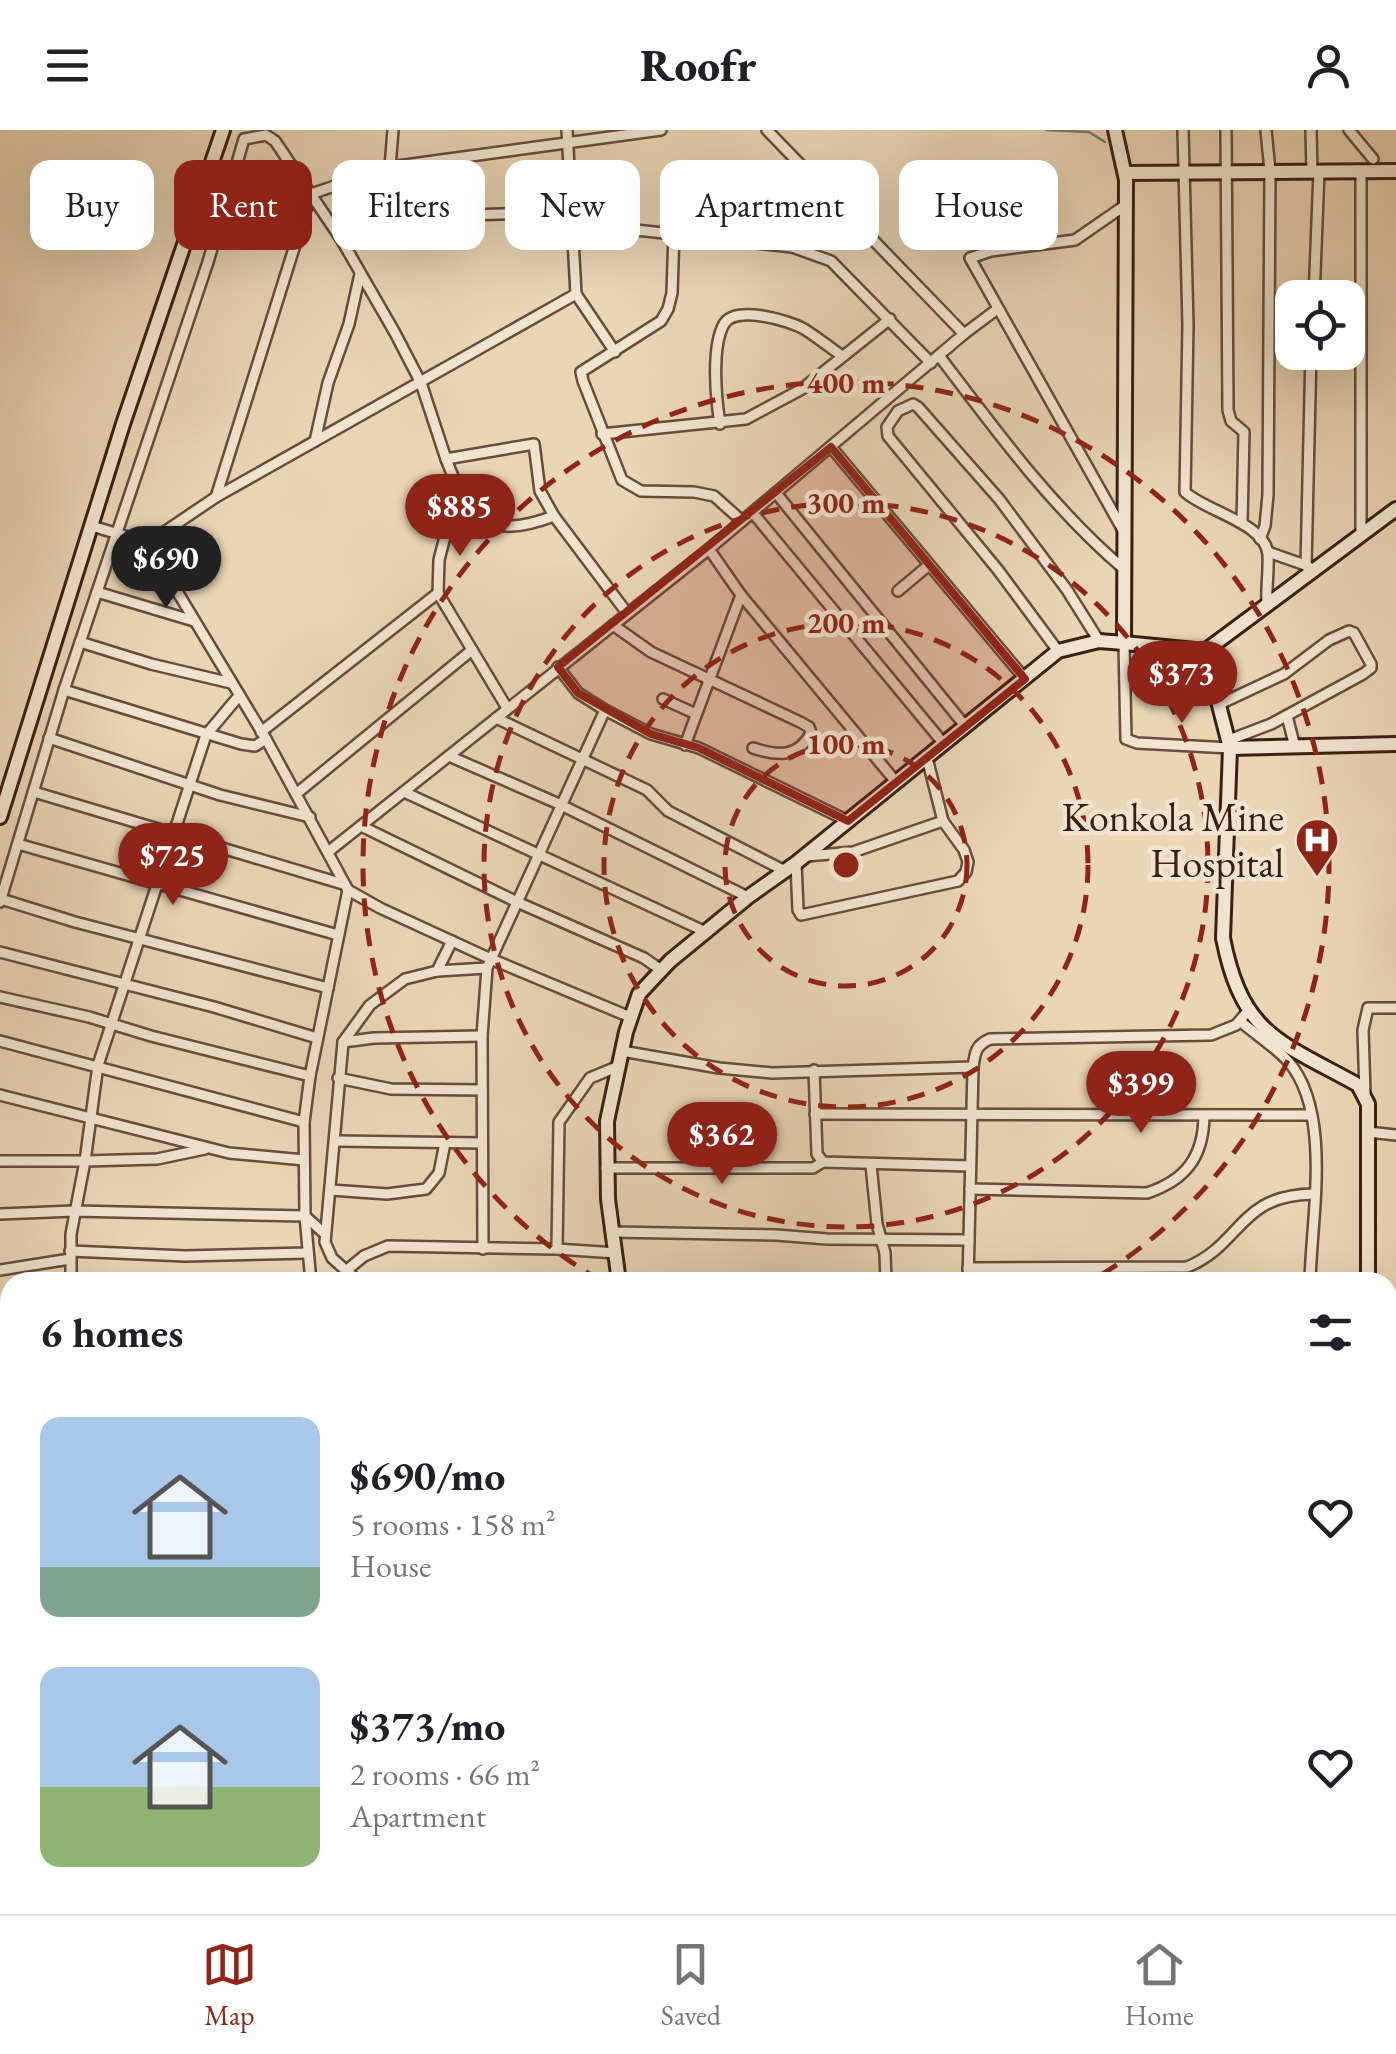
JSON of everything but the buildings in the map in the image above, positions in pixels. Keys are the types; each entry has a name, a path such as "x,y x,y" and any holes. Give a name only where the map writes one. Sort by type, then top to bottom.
{"street":[{"path":"0,817 224,130"},
{"path":"391,160 393,130"},
{"path":"567,130 568,160"},
{"path":"452,160 661,130"},
{"path":"768,130 964,334"},
{"path":"1114,130 1125,173 1127,204 1126,739 1137,743 1295,747 1396,744"},
{"path":"1183,130 1188,326 1185,492 1242,523 1260,539 1268,552 1267,604"},
{"path":"1226,130 1228,410 1231,421 1244,432 1242,523"},
{"path":"1260,539 1266,526 1268,495 1270,171 1266,130"},
{"path":"1310,130 1316,172 1314,280"},
{"path":"1350,130 1373,158"},
{"path":"238,160 244,139 266,135 288,160"},
{"path":"1125,173 1396,171"},
{"path":"1361,172 1361,532"},
{"path":"332,187 312,194 332,225"},
{"path":"1126,534 970,258 1075,240 1127,204"},
{"path":"212,250 64,690 1,900 328,988"},
{"path":"216,497 294,250"},
{"path":"347,250 421,383 457,490 484,520"},
{"path":"574,250 576,294 615,352"},
{"path":"673,250 668,309 660,321 581,372 616,470 629,487 640,491 704,493 722,501 742,521"},
{"path":"803,250 831,261 935,360 1072,520 1125,570"},
{"path":"314,441 360,274"},
{"path":"148,542 216,497 576,294"},
{"path":"328,852 753,513 996,310"},
{"path":"720,424 716,398 719,342 724,323 732,317 744,314 788,322 842,356"},
{"path":"602,434 746,419 786,399 890,319"},
{"path":"1310,568 1311,370"},
{"path":"1058,652 998,570 888,436 888,426 905,406 918,407 976,469 1067,590 1099,641"},
{"path":"446,459 534,444 538,485 554,516 627,613"},
{"path":"831,447 1025,679"},
{"path":"64,690 206,735 254,746 438,593 439,560 457,490"},
{"path":"776,493 966,726"},
{"path":"617,1272 606,1168 607,1121 630,1017 639,994 661,970 1058,652 1099,641 1205,651 1310,568 1396,509"},
{"path":"753,513 944,744"},
{"path":"450,519 524,527 554,516"},
{"path":"92,526 148,542 264,736 346,886 304,1122 305,1216 311,1272"},
{"path":"708,549 741,595 896,782"},
{"path":"1268,552 1310,568"},
{"path":"898,590 929,565"},
{"path":"96,592 194,621"},
{"path":"438,593 508,708"},
{"path":"685,744 741,595"},
{"path":"613,625 651,652 809,727 811,734 800,750 792,753 753,748"},
{"path":"1220,704 1284,674 1344,632 1354,633 1371,668 1229,744"},
{"path":"80,642 230,684"},
{"path":"296,794 472,650"},
{"path":"1205,651 1229,744 1223,938 1244,1016 1288,1061 1305,1088 1316,1146 1308,1272"},
{"path":"558,667 578,692 605,710 651,734 699,748 848,820"},
{"path":"71,1272 74,1211 92,1120 98,1065 206,735 238,697"},
{"path":"663,698 696,714"},
{"path":"483,1249 482,1036 489,964 605,710"},
{"path":"1287,716 1295,747"},
{"path":"496,718 647,790 668,810 795,863 852,852 943,821"},
{"path":"49,738 310,818"},
{"path":"449,756 559,804 748,897"},
{"path":"795,863 798,910 802,915 958,881 968,862 943,821 927,758"},
{"path":"34,792 346,886 380,908 452,941 489,964 630,1017"},
{"path":"404,792 706,932"},
{"path":"362,826 516,902 644,958 661,970"},
{"path":"18,844 338,935"},
{"path":"437,971 452,941"},
{"path":"0,952 317,1038"},
{"path":"489,964 405,980 370,1005 344,1042 324,1234 332,1258 346,1270 388,1246 616,1254"},
{"path":"0,998 310,1076"},
{"path":"1364,1094 1363,1030 1368,1008 1396,1008"},
{"path":"968,1272 975,1050 990,1038 1211,1035 1244,1016"},
{"path":"1244,1016 1277,1042 1358,1084 1364,1094 1368,1104 1368,1272"},
{"path":"344,1042 482,1036"},
{"path":"0,1041 304,1122"},
{"path":"622,1052 772,1073 972,1066"},
{"path":"558,1249 559,1122 590,1078 619,1066"},
{"path":"814,1070 817,1154 822,1162"},
{"path":"338,1078 391,1088 482,1090"},
{"path":"0,1095 208,1149 304,1160"},
{"path":"815,1114 1311,1116"},
{"path":"970,1189 1148,1193 1166,1187 1198,1157 1204,1117"},
{"path":"1368,1132 1396,1134"},
{"path":"336,1141 482,1143"},
{"path":"331,1190 388,1194 426,1189 439,1173 445,1143"},
{"path":"0,1161 157,1159 208,1149"},
{"path":"606,1168 813,1168 822,1162 970,1166"},
{"path":"871,1165 886,1272"},
{"path":"968,1268 1186,1267 1205,1256 1273,1198 1313,1194"},
{"path":"0,1214 74,1211 305,1216 324,1234"},
{"path":"614,1232 969,1240"},
{"path":"307,1236 324,1234"},
{"path":"0,1270 70,1255 308,1254"}],"highlighted area":[{"path":"831,447 1025,679 848,821 699,748 651,734 578,693 558,667"}],"waterway":[{"path":"1046,130 1089,132 1105,142"}],"place":[{"name":"Konkola Mine Hospital","path":"1317,878"}]}
